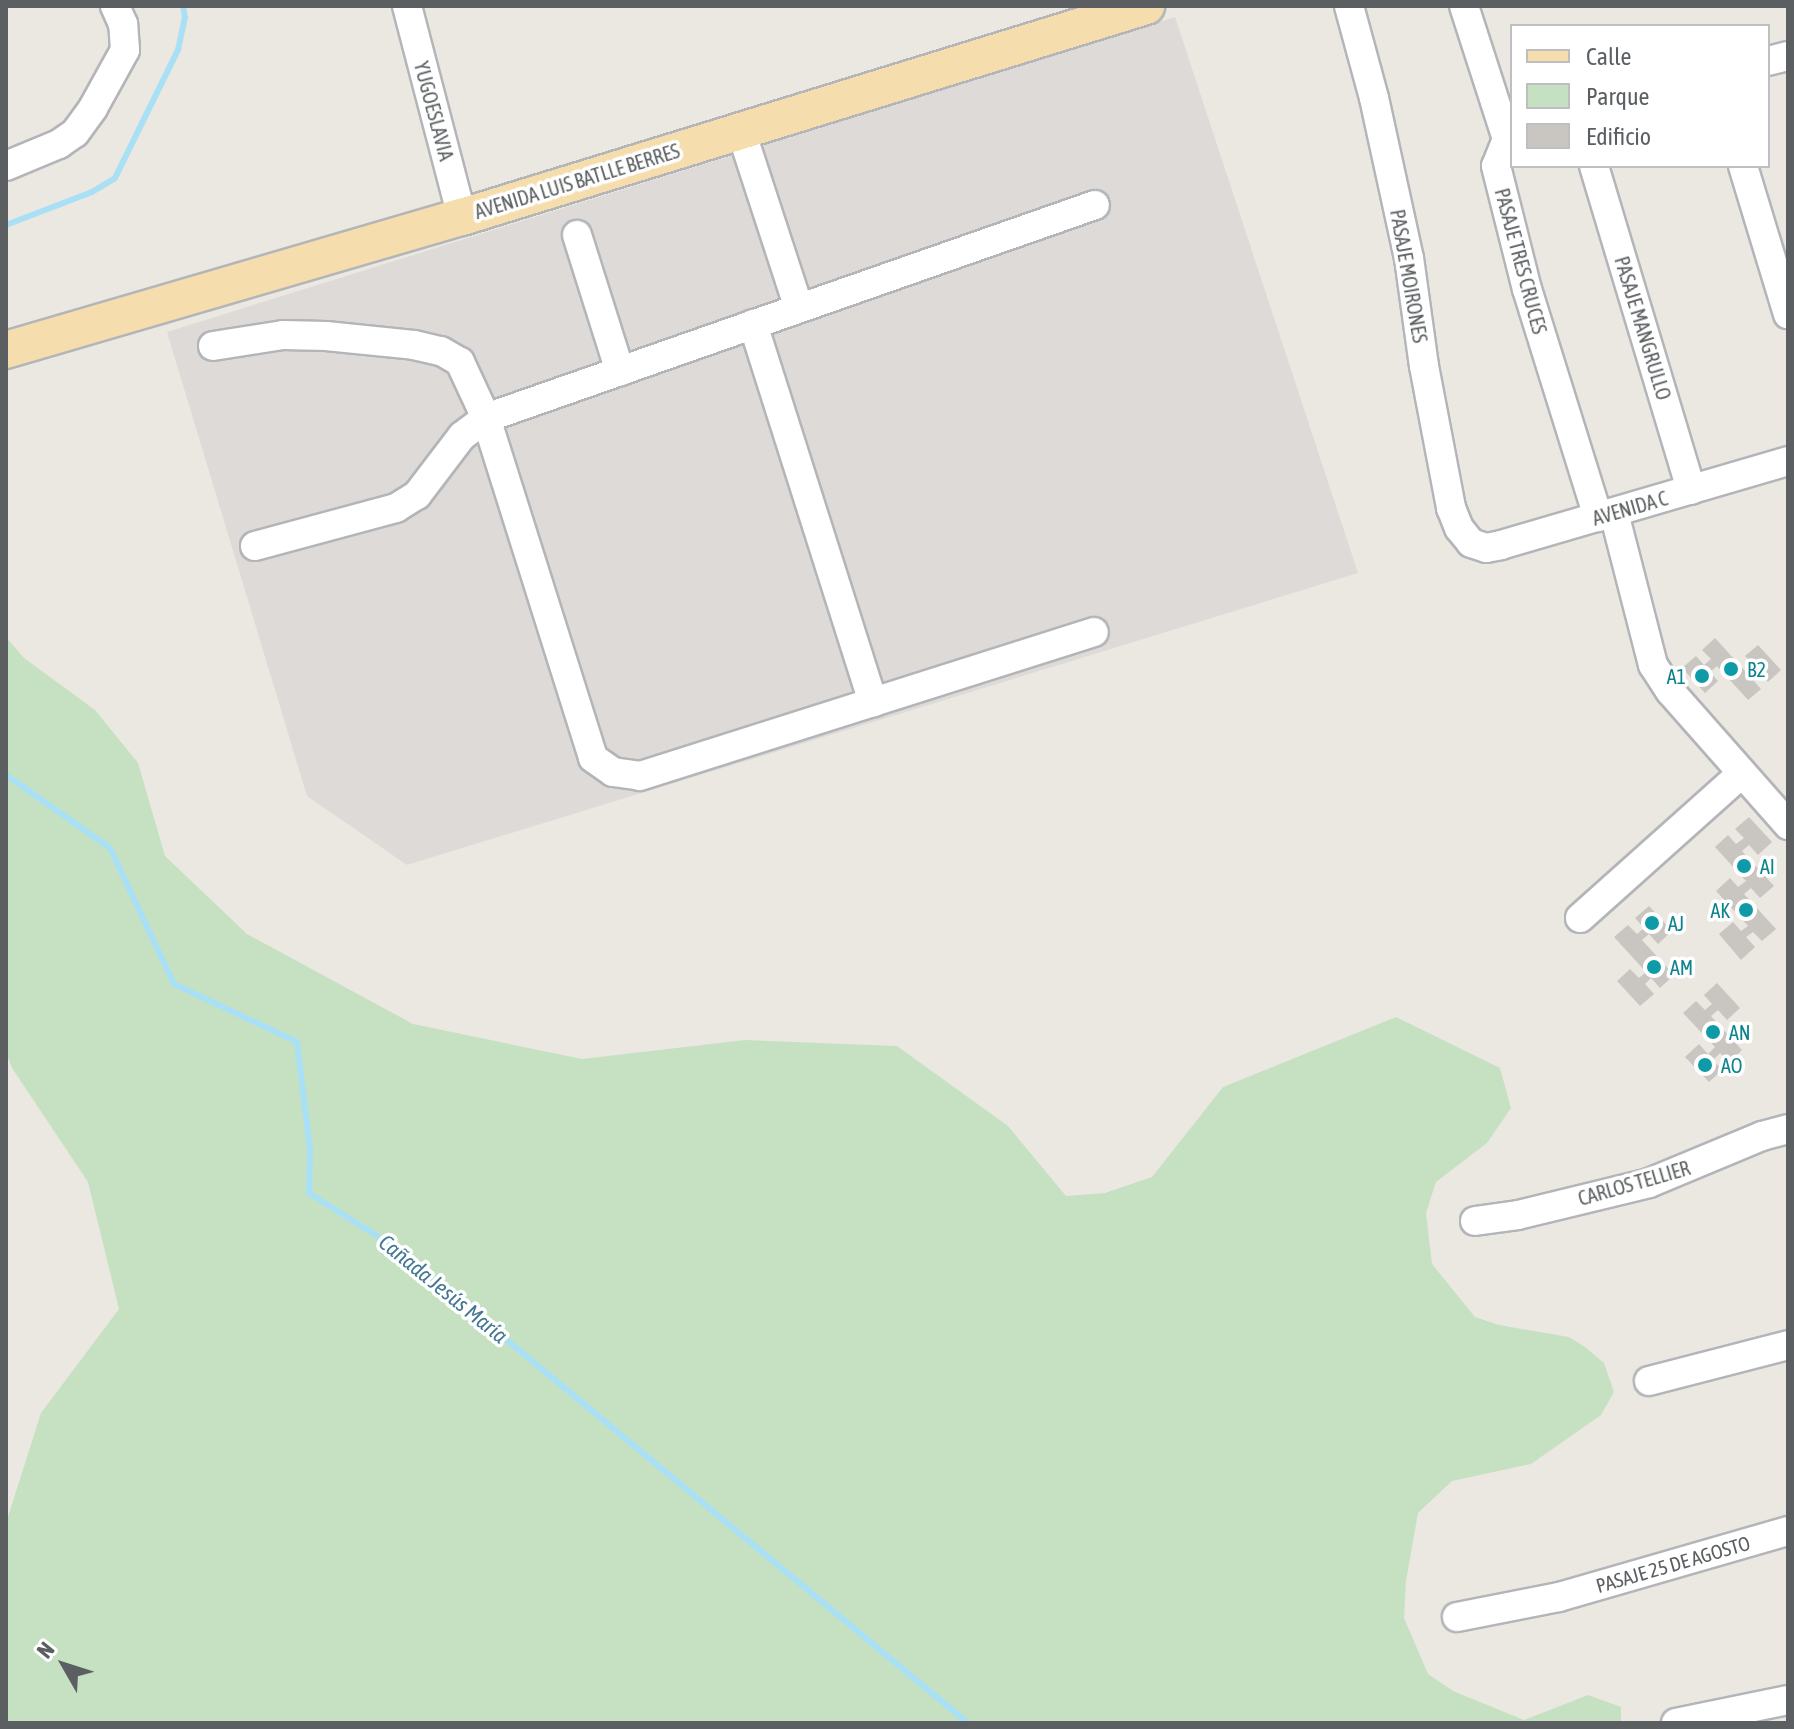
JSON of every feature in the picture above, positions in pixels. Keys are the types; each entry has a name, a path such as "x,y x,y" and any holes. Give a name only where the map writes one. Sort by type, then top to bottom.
{"main road":[{"name":"AVENIDA LUIS BATLLE BERRES","path":"6,350 462,217 741,131 1077,16 1146,6"}],"street":[{"path":"6,166 59,144 75,133 93,108 125,50 123,24 115,6"},
{"name":"YUGOESLAVIA","path":"407,6 462,217"},
{"name":"PASAJE MOIRONES","path":"1349,6 1374,98 1409,258 1424,366 1451,508 1459,528 1471,543"},
{"name":"PASAJE TRES CRUCES","path":"1464,6 1510,138 1496,166 1527,289 1606,515 1653,665 1670,691 1788,825"},
{"path":"741,131 799,308"},
{"name":"PASAJE MANGRULLO","path":"1595,168 1691,490"},
{"path":"1744,168 1788,314"},
{"path":"255,546 396,508 417,495 462,436 486,418 1095,205"},
{"path":"577,235 620,371"},
{"path":"753,324 873,702"},
{"path":"213,346 283,335 326,336 441,351 460,362 486,418 593,758 613,772 640,776 1094,632"},
{"name":"AVENIDA C","path":"1471,543 1486,548 1788,461"},
{"path":"1580,918 1742,773"},
{"name":"CARLOS TELLIER","path":"1475,1221 1518,1215 1649,1183 1762,1136 1788,1129"},
{"path":"1649,1381 1788,1345"},
{"name":"PASAJE 25 DE AGOSTO","path":"1457,1617 1559,1597 1788,1531"},
{"path":"1676,1723 1788,1700"}],"shaded area":[{"path":"1175,17 1358,573 407,865 307,796 167,332"}],"green space":[{"path":"6,637 24,658 95,710 138,763 165,856 247,934 413,1024 582,1059 745,1040 897,1046 1008,1126 1066,1196 1105,1193 1152,1177 1223,1087 1396,1017 1500,1068 1511,1108 1487,1143 1436,1182 1426,1213 1432,1264 1475,1317 1499,1325 1569,1337 1585,1347 1604,1363 1614,1392 1601,1415 1531,1464 1452,1481 1418,1513 1406,1581 1404,1618 1428,1674 1453,1691 1524,1720 1588,1695 1621,1707 1621,1723 6,1723 6,1523 41,1413 119,1309 88,1182 12,1068 6,1052"}],"building":[{"path":"1715,638 1746,672 1753,666 1745,656 1758,645 1781,670 1768,682 1760,673 1752,679 1761,689 1748,700 1717,666 1710,672 1718,681 1705,693 1682,668 1696,656 1704,665 1711,659 1702,650"},
{"path":"1749,817 1772,842 1758,855 1749,845 1742,851 1774,886 1760,898 1751,888 1744,894 1776,929 1762,941 1753,932 1746,937 1755,947 1741,960 1719,934 1733,922 1741,931 1748,926 1716,891 1730,878 1738,887 1746,881 1715,847 1728,835 1736,844 1744,838 1735,829"},
{"path":"1649,906 1672,931 1658,944 1649,934 1642,940 1674,975 1660,988 1651,978 1645,984 1654,994 1640,1006 1617,981 1630,969 1639,978 1646,972 1614,937 1628,925 1637,934 1644,928 1635,918"},
{"path":"1717,983 1740,1008 1727,1020 1718,1010 1711,1016 1742,1050 1729,1063 1720,1053 1713,1060 1722,1070 1709,1082 1685,1057 1699,1044 1708,1054 1715,1047 1683,1013 1696,1001 1705,1010 1712,1004 1704,995"}],"waterway":[{"name":"Cañada Jesús María","path":"6,225 92,192 115,178 178,50 185,18 183,6"},
{"name":"Cañada Jesús María","path":"6,775 110,848 174,984 297,1042 310,1150 309,1193 396,1248 968,1723"}],"place":[{"name":"B2","path":"1731,669"},
{"name":"A1","path":"1702,676"},
{"name":"AI","path":"1744,866"},
{"name":"AK","path":"1746,910"},
{"name":"AJ","path":"1652,923"},
{"name":"AM","path":"1654,967"},
{"name":"AN","path":"1713,1032"},
{"name":"AO","path":"1705,1065"}]}
